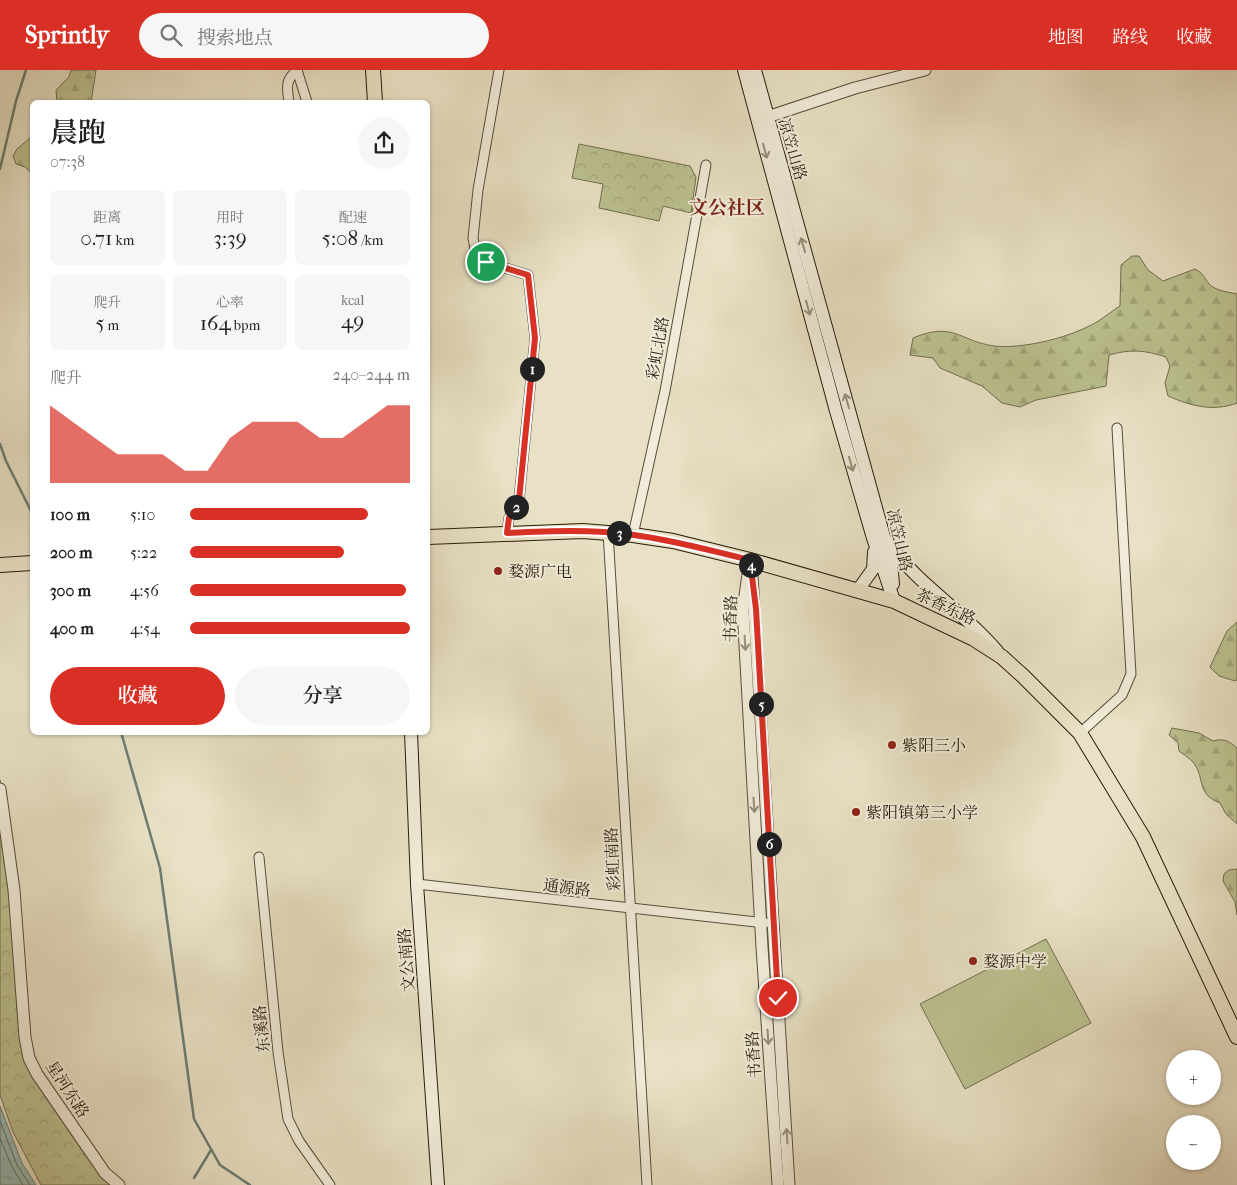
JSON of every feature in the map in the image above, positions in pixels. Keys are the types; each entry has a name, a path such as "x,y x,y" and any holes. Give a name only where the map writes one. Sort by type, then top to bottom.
{"main road":[{"path":"373,70 375,100"},
{"name":"凉笠山路","path":"744,70 762,119 878,536 894,602"},
{"name":"凉笠山路","path":"755,70 762,119"},
{"name":"茶香东路","path":"430,537 507,533 608,532 673,541 858,590 894,602 941,622 974,639 1002,657 1080,733 1143,837 1237,1037"},
{"path":"858,590 873,569 878,536"},
{"path":"878,536 934,593 973,625 1002,657"},
{"path":"0,565 30,563"},
{"name":"文公南路","path":"411,735 417,884 438,1185"}],"street":[{"path":"289,100 289,77 297,70 306,100"},
{"path":"499,70 478,190 473,238 475,249 486,262 528,275 535,338 519,500 509,518 507,533"},
{"path":"762,119 854,88 925,70"},
{"name":"彩虹北路","path":"633,535 665,391 706,165"},
{"path":"1080,733 1122,695 1131,674 1117,428"},
{"name":"彩虹南路","path":"608,532 647,1185"},
{"name":"书香路","path":"750,560 743,610 789,1185"},
{"name":"星河东路","path":"0,789 14,890 25,1037 29,1058 37,1074 105,1173 119,1185"},
{"name":"东溪路","path":"259,857 278,1052 288,1119 299,1141 330,1185"},
{"name":"通源路","path":"417,884 767,923"},
{"name":"书香路","path":"767,923 778,1185"}],"green space":[{"path":"71,70 96,70 91,100 57,100 56,90 69,77"},
{"path":"30,138 30,172 25,167 16,164 13,156 17,149"},
{"path":"579,144 690,166 696,177 691,213 663,206 659,221 599,208 603,184 572,178"},
{"path":"1132,256 1139,256 1148,270 1163,281 1195,269 1215,288 1237,294 1237,403 1228,406 1202,407 1168,396 1165,383 1170,366 1166,357 1151,353 1131,351 1109,355 1106,386 1036,400 1020,407 1002,403 982,386 940,368 933,358 910,355 913,338 938,331 956,334 982,344 1005,347 1054,339 1096,323 1120,306 1121,265"},
{"path":"1237,622 1237,680 1235,681 1219,676 1210,667 1227,631"},
{"path":"1172,728 1199,733 1213,741 1226,741 1237,748 1237,824 1226,814 1220,803 1207,795 1196,767 1179,751 1178,743 1169,735"},
{"path":"0,780 6,862 27,1058 115,1185 41,1185 13,1132 0,1095"},
{"path":"1237,869 1237,915 1235,902 1223,881 1224,874 1229,870"},
{"path":"1046,939 1091,1023 965,1089 920,1004"}],"water":[{"path":"0,1106 22,1163 36,1185 0,1185"}],"waterway":[{"path":"0,169 16,101 26,70"},
{"path":"0,444 6,461 30,509"},
{"path":"122,735 160,868 194,1119 220,1165 250,1185"},
{"path":"194,1178 211,1150"}],"place":[{"name":"婺源广电","path":"498,571"},
{"name":"紫阳三小","path":"892,745"},
{"name":"紫阳镇第三小学","path":"856,812"},
{"name":"婺源中学","path":"973,961"}],"district":[{"name":"文公社区","path":"727,207"}],"route":[{"path":"486,262 500,268 522,272 528,275 531,284 535,338 519,500 516,509 509,518 507,533 608,532 673,541 750,560 756,609 778,998"}]}
